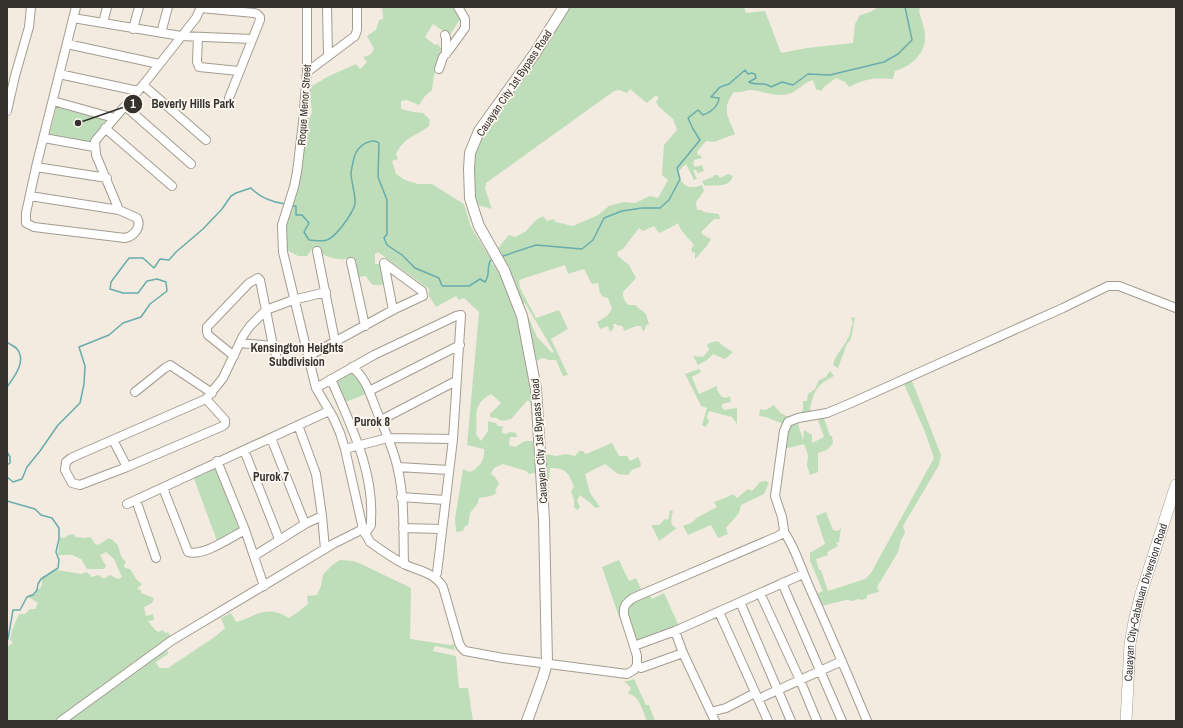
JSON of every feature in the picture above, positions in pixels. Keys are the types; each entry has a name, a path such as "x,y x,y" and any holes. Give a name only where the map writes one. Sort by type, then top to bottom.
{"highway":[{"name":"Cauayan City-Cabatuan Diversion Road","path":"1126,721 1130,644 1134,622 1140,597 1176,485"}],"main road":[{"name":"Cauayan City 1st Bypass Road","path":"527,721 547,663 544,520 536,390 522,316 507,277 478,226 472,204 469,169 470,153 479,131 535,53 564,7"}],"street":[{"path":"7,112 29,26 31,7"},
{"path":"30,196 119,210 133,215 138,220 138,227 131,237 125,238 34,227 26,223 25,218 36,167 76,7"},
{"path":"103,23 107,7"},
{"path":"134,29 139,7"},
{"path":"161,33 168,7"},
{"path":"119,210 107,178 98,161 94,147 96,138 140,88 196,18 201,7 257,14 260,17 229,98"},
{"name":"Roque Menor Street","path":"307,7 307,72 301,143 296,180 286,211 282,232 283,252 307,357 316,388 337,427 345,449 364,531"},
{"path":"327,7 328,56"},
{"path":"307,72 355,36 357,30 357,7"},
{"path":"439,69 443,56 465,28 465,19 458,7"},
{"path":"73,18 181,36 252,39"},
{"path":"445,35 446,54"},
{"path":"198,37 197,62 199,67 239,71"},
{"path":"67,44 159,64"},
{"path":"59,74 140,88 206,140"},
{"path":"53,101 114,118"},
{"path":"125,106 191,164"},
{"path":"105,128 172,186"},
{"path":"44,138 94,147"},
{"path":"36,167 107,178"},
{"path":"318,251 335,341"},
{"path":"351,262 365,326"},
{"path":"307,357 393,310 423,296 423,292 384,263 393,310"},
{"path":"234,356 208,335 207,330 209,324 250,283 258,278 260,280 273,346 278,361"},
{"path":"867,721 803,574 792,545 784,532 782,517 775,496 786,424 793,419 827,413 851,403 1108,286 1119,286 1176,308"},
{"path":"206,399 223,416 225,420 225,424 217,429 80,485 72,483 68,478 65,470 66,462 77,455 206,399 224,378 240,343 250,326 266,310 293,300 326,292"},
{"path":"316,388 374,355 459,315 462,317 449,470 437,573 435,577"},
{"path":"240,343 273,346"},
{"path":"369,391 460,345"},
{"path":"135,392 165,368 170,366 212,393"},
{"path":"352,367 361,375 369,391 398,467 403,528 404,564"},
{"path":"61,721 171,641 325,549 364,531 370,525 370,489 367,469 359,445 332,379"},
{"path":"380,420 456,381"},
{"path":"127,504 217,461 329,411"},
{"path":"298,425 316,474 325,549"},
{"path":"271,438 304,524"},
{"path":"345,449 388,438 452,439"},
{"path":"113,440 127,467"},
{"path":"244,450 279,539"},
{"path":"217,461 245,530 264,586"},
{"path":"398,467 449,470"},
{"path":"163,488 188,552 193,554 204,551 245,530"},
{"path":"401,497 445,500"},
{"path":"136,500 156,558"},
{"path":"254,556 304,524 322,516"},
{"path":"403,528 442,529"},
{"path":"364,531 370,542 404,564 435,577 443,587 459,643 463,650 503,658 627,674 634,670 637,665 637,656 623,610 627,603 633,598 778,536 784,532"},
{"path":"634,646 719,612 803,574"},
{"path":"782,583 842,721"},
{"path":"760,593 817,721"},
{"path":"740,602 791,721"},
{"path":"719,612 768,721"},
{"path":"674,631 715,721"},
{"path":"637,665 641,668 683,653"},
{"path":"711,712 778,690 842,661"}],"green space":[{"path":"382,7 456,7 461,18 448,38 443,31 433,24 425,37 435,45 438,44 443,51 434,75 432,90 425,96 419,105 407,100 401,101 401,109 423,113 430,120 429,126 406,141 399,148 396,154 398,159 392,161 396,174 405,180 418,184 432,184 464,204 471,227 489,256 509,235 515,237 525,232 536,220 543,216 547,221 553,219 556,222 573,226 598,215 609,206 623,202 635,203 650,196 658,198 668,180 662,175 664,145 677,130 673,119 658,106 656,101 659,98 656,95 647,103 630,89 627,93 619,90 614,91 486,183 485,188 492,209 474,204 473,157 482,133 568,7 744,7 746,13 765,11 781,53 807,48 853,43 855,24 860,15 879,7 920,7 919,11 924,27 925,43 916,59 901,69 895,71 893,79 871,79 849,87 845,82 836,78 821,91 816,89 813,80 807,82 797,90 785,95 775,95 754,90 734,92 728,103 727,113 735,134 714,142 706,141 697,152 702,158 694,160 693,164 695,167 702,165 704,171 698,173 696,170 693,170 697,179 694,180 686,164 678,172 681,181 686,186 693,187 702,185 704,191 696,202 697,210 719,214 720,219 714,219 701,232 703,235 711,239 706,247 695,259 695,252 693,253 691,249 694,245 681,230 678,223 659,233 654,226 643,231 639,228 623,249 617,252 618,256 629,265 636,278 623,292 624,299 629,305 635,305 646,314 649,324 646,325 645,330 643,331 641,326 636,326 624,331 623,327 616,324 613,324 614,328 610,332 608,326 600,329 597,322 607,316 612,309 608,298 603,297 600,293 598,283 592,284 584,269 568,274 565,265 519,280 520,288 536,318 559,310 568,329 551,339 568,375 563,376 556,360 543,358 534,362 499,258 490,261 501,274 519,326 529,361 539,472 529,474 526,471 503,464 494,468 491,474 499,483 495,491 497,493 491,496 479,498 478,503 470,513 468,525 465,526 463,531 456,532 455,519 463,469 470,472 477,468 483,460 484,453 484,449 467,445 479,312 464,298 459,300 456,296 436,307 429,296 429,289 378,252 375,254 375,264 381,264 385,284 374,285 366,276 358,277 351,258 335,259 311,250 307,256 298,256 287,250 285,238 286,223 300,175 305,146 306,128 312,112 310,96 312,86 329,76 356,64 360,69 367,62 363,57 370,55 374,49 367,36 376,30 379,20 383,19","holes":["525,303 554,352 552,353 537,337 523,305","491,394 501,403 490,414 490,417 502,421 511,419 528,400 531,404 533,441 525,441 515,447 509,445 510,437 517,437 516,433 511,432 505,434 502,432 503,426 498,426 496,423 488,421 488,431 481,441 476,434 477,411 480,402"]},
{"path":"57,105 107,117 94,137 94,146 49,137"},
{"path":"728,174 733,176 728,183 725,184 705,186 702,181 713,177 714,175 718,175 720,178"},
{"path":"855,317 851,339 847,344 838,368 833,365 834,361 850,335 853,323 851,318"},
{"path":"718,341 733,352 725,359 713,354 707,360 698,365 693,356 703,357 709,350 707,345"},
{"path":"699,369 701,372 692,377 699,394 717,386 717,390 722,397 726,398 730,396 731,402 722,404 722,407 724,410 737,408 737,424 732,417 709,411 707,417 709,421 706,427 702,425 707,408 701,406 685,374"},
{"path":"830,371 834,376 824,382 817,389 814,393 811,404 810,410 821,413 783,424 766,417 759,416 760,409 766,410 774,405 784,415 795,416 803,410 803,401 807,401 808,394 815,389 819,380 826,377"},
{"path":"352,373 361,384 366,394 343,403 334,383"},
{"path":"912,381 941,455 939,465 903,526 905,533 901,540 898,552 877,587 879,592 867,595 867,598 862,600 846,600 821,606 815,595 823,591 810,561 810,553 825,544 816,516 826,512 833,530 838,531 841,528 839,542 836,542 838,546 827,552 828,555 816,559 828,591 865,579 871,573 934,458 925,432 904,384"},
{"path":"824,418 830,436 832,436 833,443 827,450 818,453 818,472 810,475 807,465 808,455 804,444 784,449 788,426 798,424 803,440 804,430 812,435 812,443 824,437 818,420"},
{"path":"612,443 619,456 627,456 630,461 638,457 641,464 640,467 633,469 628,475 618,474 605,464 585,474 590,493 600,507 595,508 580,495 577,501 580,507 577,510 574,507 574,500 571,491 574,487 570,478 563,470 550,468 548,495 550,531 547,532 545,454 557,456 566,454 575,456 579,451 583,451 586,454"},
{"path":"215,468 240,531 217,541 193,476"},
{"path":"766,481 769,483 764,494 741,505 739,513 726,528 728,534 718,538 711,525 688,535 683,526 691,523 698,517 717,507 714,502 733,494 737,498 748,489 752,491 760,482"},
{"path":"670,510 673,511 671,519 672,523 674,527 677,528 659,541 651,525 659,525 665,519 668,520"},
{"path":"74,534 75,537 90,537 94,543 98,545 109,538 117,544 121,555 126,562 124,566 125,568 130,569 137,580 142,584 137,589 141,590 141,593 154,598 152,603 144,607 146,616 153,614 154,620 148,621 155,630 158,632 163,630 165,633 168,632 171,637 54,721 7,721 7,647 13,643 10,640 12,630 19,614 25,614 30,609 35,609 38,603 27,596 31,594 35,595 37,589 40,589 42,577 57,570 81,574 87,572 92,577 98,575 104,579 110,575 118,579 122,577 114,559 106,552 100,555 106,566 104,569 87,569 81,559 72,555 58,555 60,537 64,538 68,535"},
{"path":"340,560 353,561 361,564 411,588 410,639 450,645 454,644 455,650 435,646 433,651 456,656 459,688 468,688 473,721 65,721 167,648 168,654 156,662 159,668 168,668 216,636 225,628 221,618 231,613 236,622 262,612 274,612 289,618 308,604 307,596 317,595 321,586 323,575 331,566"},
{"path":"619,560 629,581 636,578 641,589 638,591 640,595 620,607 619,617 602,567"},
{"path":"664,593 679,626 635,645 626,610 630,605 650,595 652,599"},
{"path":"634,679 646,705 649,705 655,721 647,721 638,700 632,695 628,694 631,688 624,681"}],"waterway":[{"path":"500,257 536,245 582,249 593,240 604,218 622,211 642,208 660,208 669,200 680,179 677,168 700,140 688,118 698,110 703,115 714,109 719,98 711,97 720,87 729,84 745,70 748,74 755,74 756,78 749,82 754,84 766,84 771,87 782,82 793,85 808,74 830,75 884,62 898,54 912,40 905,7"},
{"path":"291,206 296,206 296,215 302,215 309,223 304,232 309,240 323,241 331,238 344,224 354,208 355,197 351,173 355,155 359,148 365,143 376,141 379,143 378,177 387,200 387,234 384,238 387,245 402,255 415,268 439,278 442,286 469,286 480,279 485,282 488,276 490,261 493,260"},
{"path":"7,477 13,482 22,479 27,467 58,425 80,403 84,384 85,366 79,347 109,335 123,323 141,317 150,304 167,291 166,282 157,279 147,281 138,293 123,293 110,289 111,282 129,258 143,258 154,268 160,259 169,260 203,229 222,209 231,196 236,193 251,188 266,199 285,204"},
{"path":"7,342 17,349 21,359 18,369 7,387"},
{"path":"7,452 10,457 10,463 7,465"},
{"path":"7,501 35,509 41,515 52,518 59,528 59,539 56,552 59,560 58,568 41,579 37,590 33,595 27,597 20,610 13,610 7,640"}],"place":[{"name":"Beverly Hills Park","path":"78,123"}],"district":[{"name":"Kensington Heights Subdivision","path":"297,355"},
{"name":"Purok 8","path":"372,422"},
{"name":"Purok 7","path":"271,477"}]}
